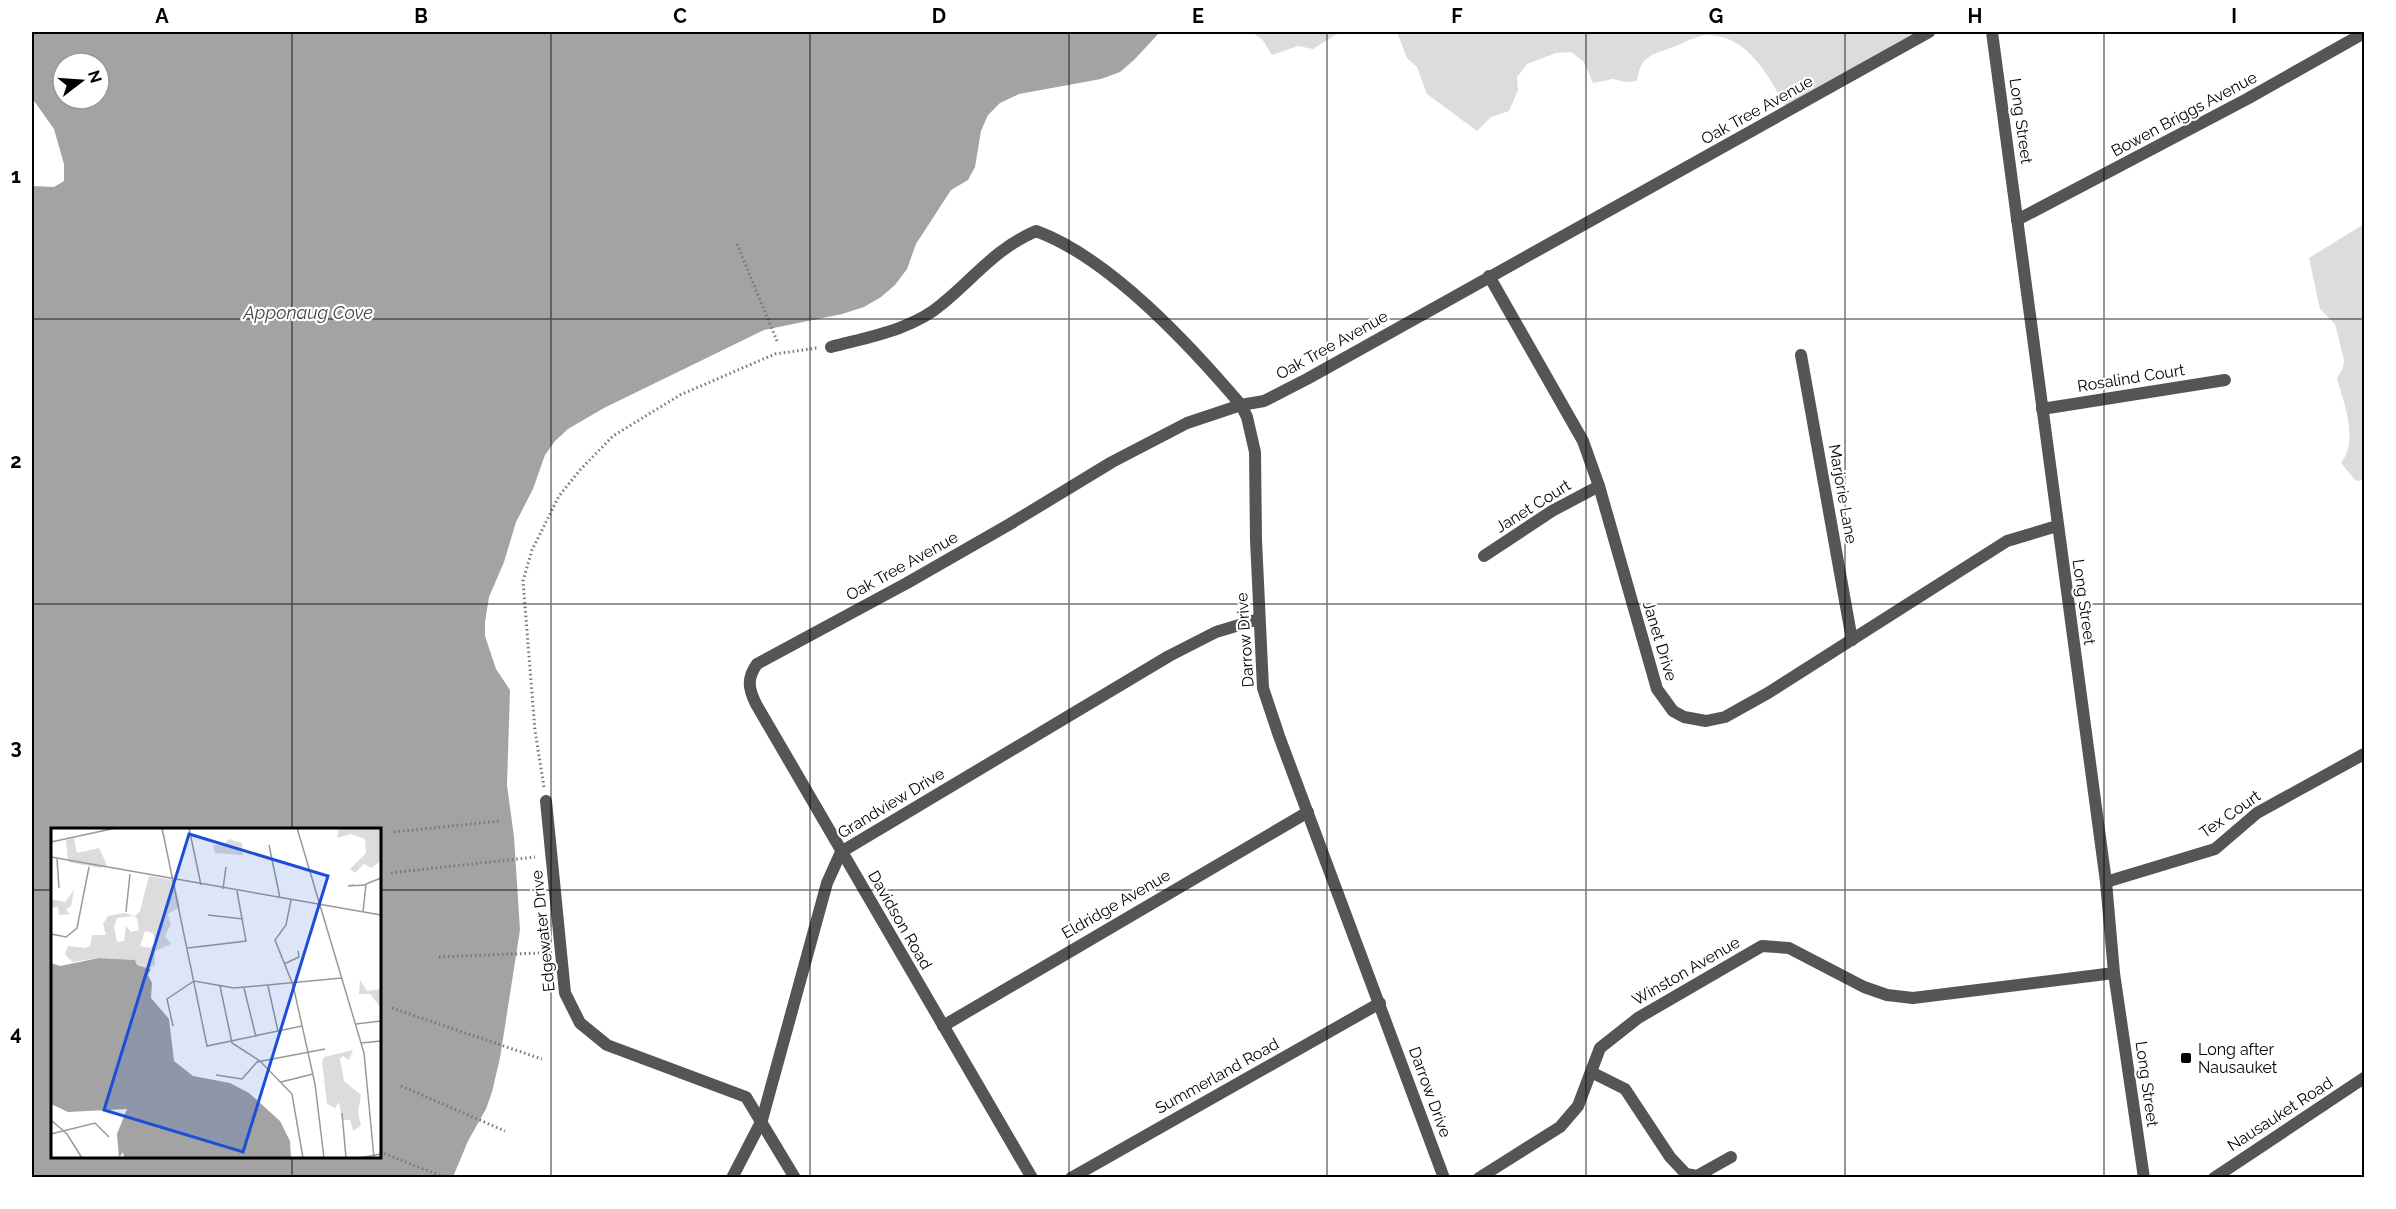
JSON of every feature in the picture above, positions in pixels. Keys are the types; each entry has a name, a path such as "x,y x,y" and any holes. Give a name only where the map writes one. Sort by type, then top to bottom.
{"street":[{"name":"Oak Tree Avenue","path":"749,675 757,664 907,583 1112,462 1187,423 1241,405 1264,401 1282,392 1929,32"},
{"name":"Long Street","path":"1992,32 2106,882 2114,973 2144,1178"},
{"name":"Bowen Briggs Avenue","path":"2017,220 2177,137 2364,33"},
{"name":"Darrow Drive","path":"831,347 908,324 941,306 988,260 1022,237 1036,231 1055,238 1113,276 1213,371 1241,405 1247,417 1255,452 1263,688 1444,1178"},
{"name":"Janet Drive","path":"1489,276 1583,441 1599,486 1657,689 1673,711 1684,717 1706,721 1725,717 1768,693 2007,541 2057,526"},
{"name":"Marjorie Lane","path":"1801,355 1851,640"},
{"name":"Rosalind Court","path":"2042,409 2225,380"},
{"name":"Janet Court","path":"1484,556 1552,512 1599,486"},
{"name":"Grandview Drive","path":"732,1178 762,1120 827,883 841,852 1169,656 1216,632 1259,619"},
{"name":"Davidson Road","path":"749,675 750,692 756,704 1032,1178"},
{"name":"Tex Court","path":"2106,882 2215,849 2257,813 2364,754"},
{"name":"Edgewater Drive","path":"546,801 565,993 580,1023 607,1045 746,1097 795,1178"},
{"name":"Eldridge Avenue","path":"943,1026 1308,812"},
{"name":"Winston Avenue","path":"1479,1178 1560,1127 1578,1106 1600,1048 1638,1018 1762,945 1789,948 1864,987 1887,995 1913,998 2114,973"},
{"name":"Summerland Road","path":"1071,1178 1380,1003"},
{"path":"1591,1072 1625,1089 1670,1157 1686,1174 1697,1176 1731,1157"},
{"name":"Nausauket Road","path":"2214,1178 2364,1078"}],"path":[{"path":"737,244 777,341"},
{"path":"546,801 535,731 523,581 531,550 559,496 579,470 613,436 680,395 775,354 831,347"},
{"path":"394,832 500,821"},
{"path":"391,873 535,857"},
{"path":"439,957 539,953"},
{"path":"392,1008 542,1059"},
{"path":"401,1086 505,1131"},
{"path":"381,1152 447,1178"}],"shaded area":[{"path":"1251,32 1340,32 1313,49 1298,46 1272,55 1262,39"},
{"path":"1397,32 1931,32 1787,109 1757,62 1737,43 1724,38 1710,35 1700,36 1651,55 1641,66 1637,81 1626,82 1613,79 1593,83 1584,62 1571,52 1556,53 1527,64 1517,77 1518,90 1509,111 1491,117 1477,131 1427,94 1417,67 1407,58"},
{"path":"2364,224 2364,480 2356,481 2341,463 2349,444 2346,410 2337,378 2343,368 2344,360 2335,324 2320,309 2309,258"}],"water":[{"name":"Apponaug Cove","path":"32,32 1160,32 1120,72 1101,79 1019,94 1000,103 988,115 981,131 975,167 968,180 951,190 916,244 907,269 895,285 881,297 864,307 842,314 764,330 604,408 568,429 545,455 533,489 516,522 504,562 489,597 485,622 485,636 496,669 510,690 507,785 514,837 520,930 500,1058 492,1092 453,1177 32,1177 32,186 54,187 64,181 64,164 54,129 32,98"}],"place":[{"name":"Long after Nausauket","path":"2186,1058"}]}
